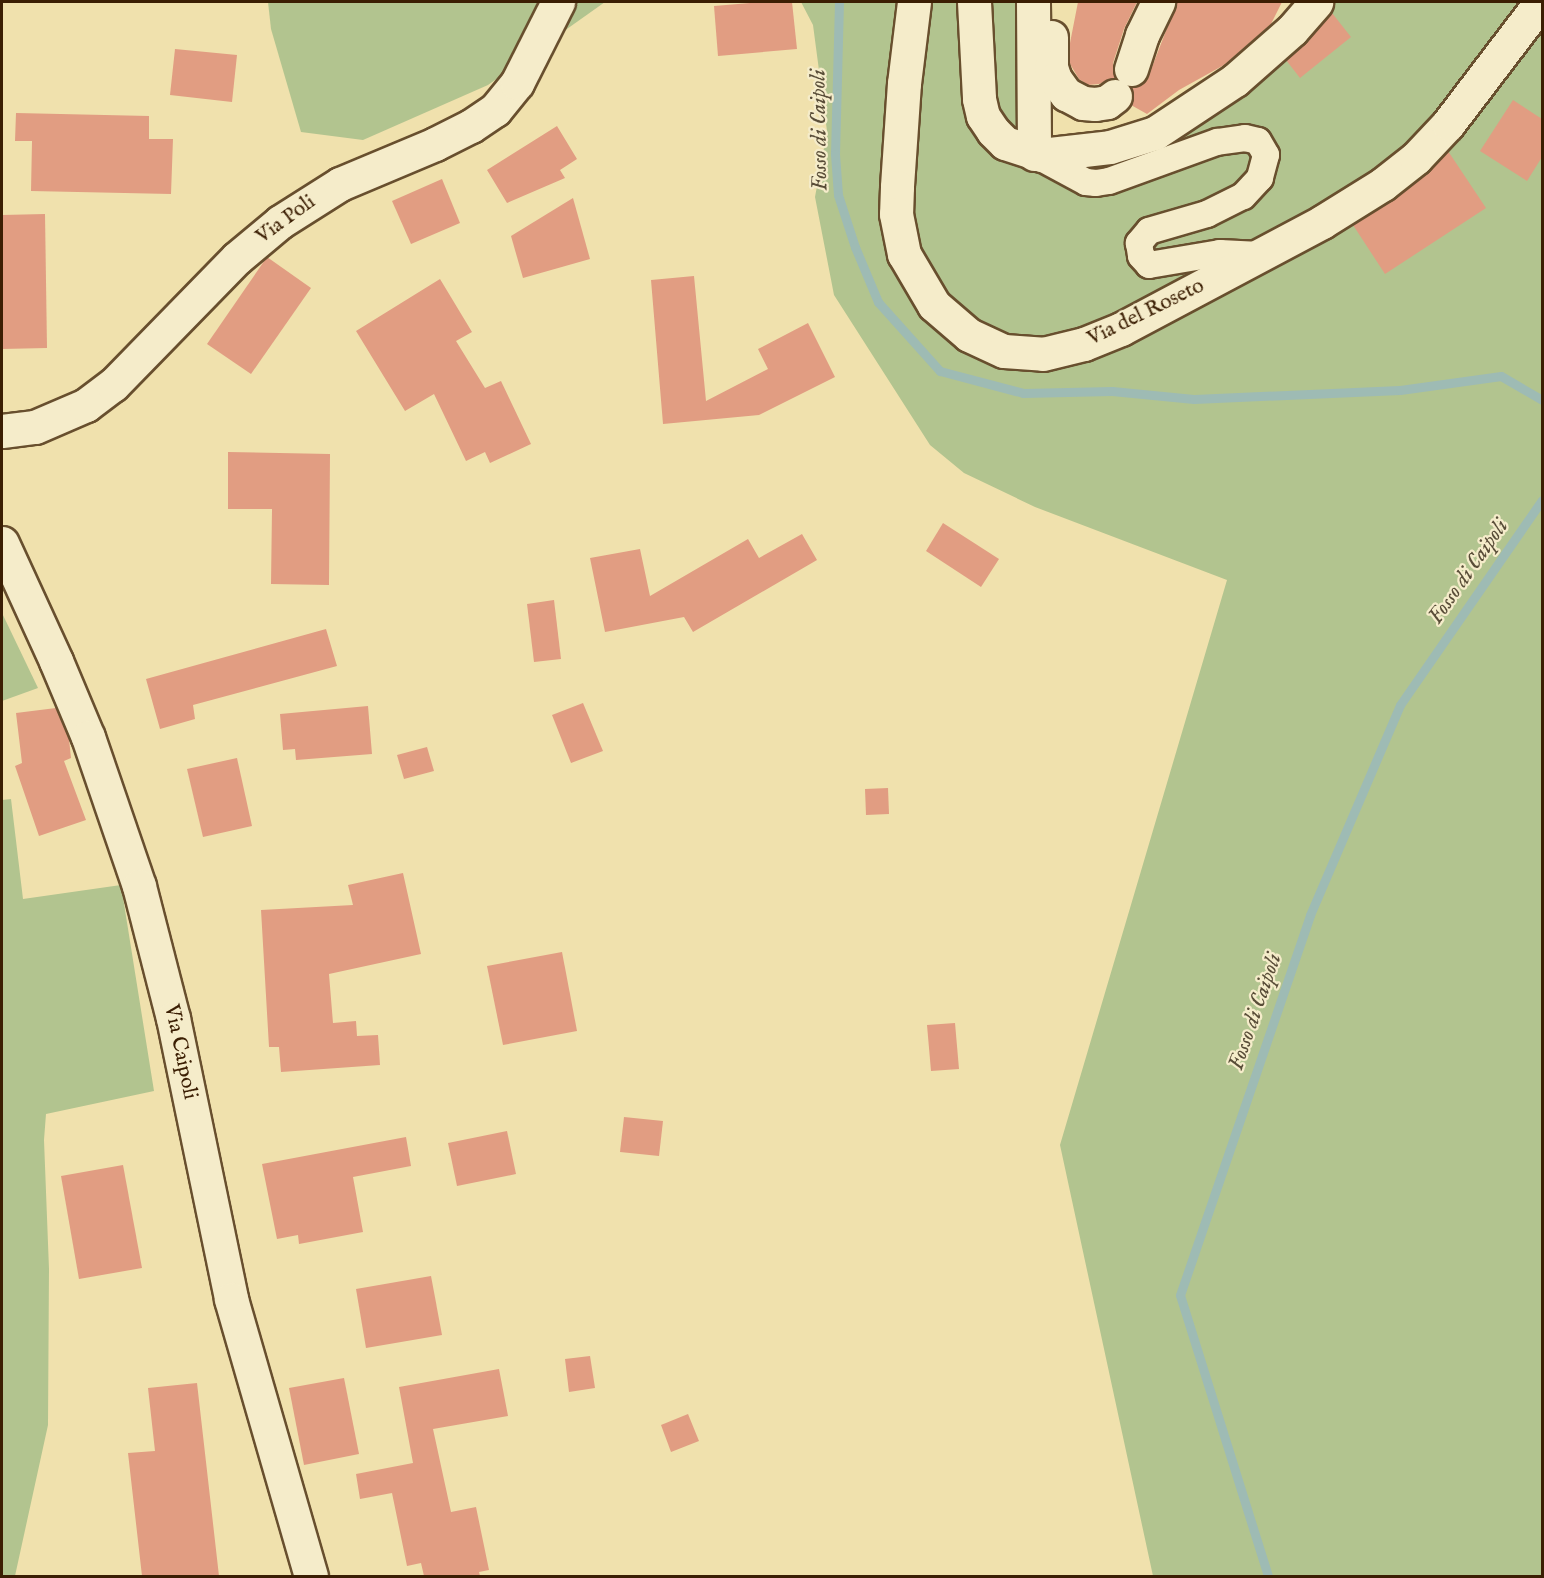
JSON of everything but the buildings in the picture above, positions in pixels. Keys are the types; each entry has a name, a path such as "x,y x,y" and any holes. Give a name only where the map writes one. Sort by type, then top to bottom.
{"street":[{"name":"Via Poli","path":"2,431 35,427 86,405 113,385 237,258 280,222 340,184 435,144 471,126 495,110 517,82 558,2"},
{"name":"Via del Roseto","path":"914,2 904,83 897,187 896,214 900,237 913,272 934,305 969,335 1013,352 1043,354 1066,350 1121,329 1342,210 1383,184 1416,158 1464,105 1541,2"},
{"path":"974,2 979,99 983,116 993,132 1005,144 1034,154 1086,182 1096,183 1217,142 1245,138 1257,141 1266,155 1260,178 1243,196 1207,214 1149,231 1139,243 1141,256 1149,265 1220,253 1260,255"},
{"path":"1033,2 1034,154"},
{"path":"1053,2 1050,56 1055,80 1066,94 1083,103 1101,104 1123,82 1158,2"},
{"path":"1034,154 1110,147 1155,133 1202,104 1253,66 1292,30 1316,2"},
{"name":"Via Caipoli","path":"2,543 52,651 88,738 139,886 173,1018 231,1299 311,1576"}],"green space":[{"path":"268,2 605,2 488,85 363,140 301,132 271,29"},
{"path":"801,2 1020,2 1041,155 1155,133 1316,2 1542,2 1542,1576 1153,1576 1060,1145 1227,580 1035,507 964,473 930,445 834,295 815,197 827,131 813,25"},
{"path":"2,613 38,688 2,701"},
{"path":"11,799 23,899 121,885 154,1091 46,1114 44,1140 49,1269 48,1425 15,1576 2,1576 2,800"}],"waterway":[{"name":"Fosso di Caipoli","path":"839,2 835,154 838,195 855,247 878,302 940,371 1023,393 1112,391 1194,399 1400,390 1501,376 1542,400"},
{"name":"Fosso di Caipoli","path":"1268,1576 1180,1295 1310,915 1400,705 1542,500"}]}
